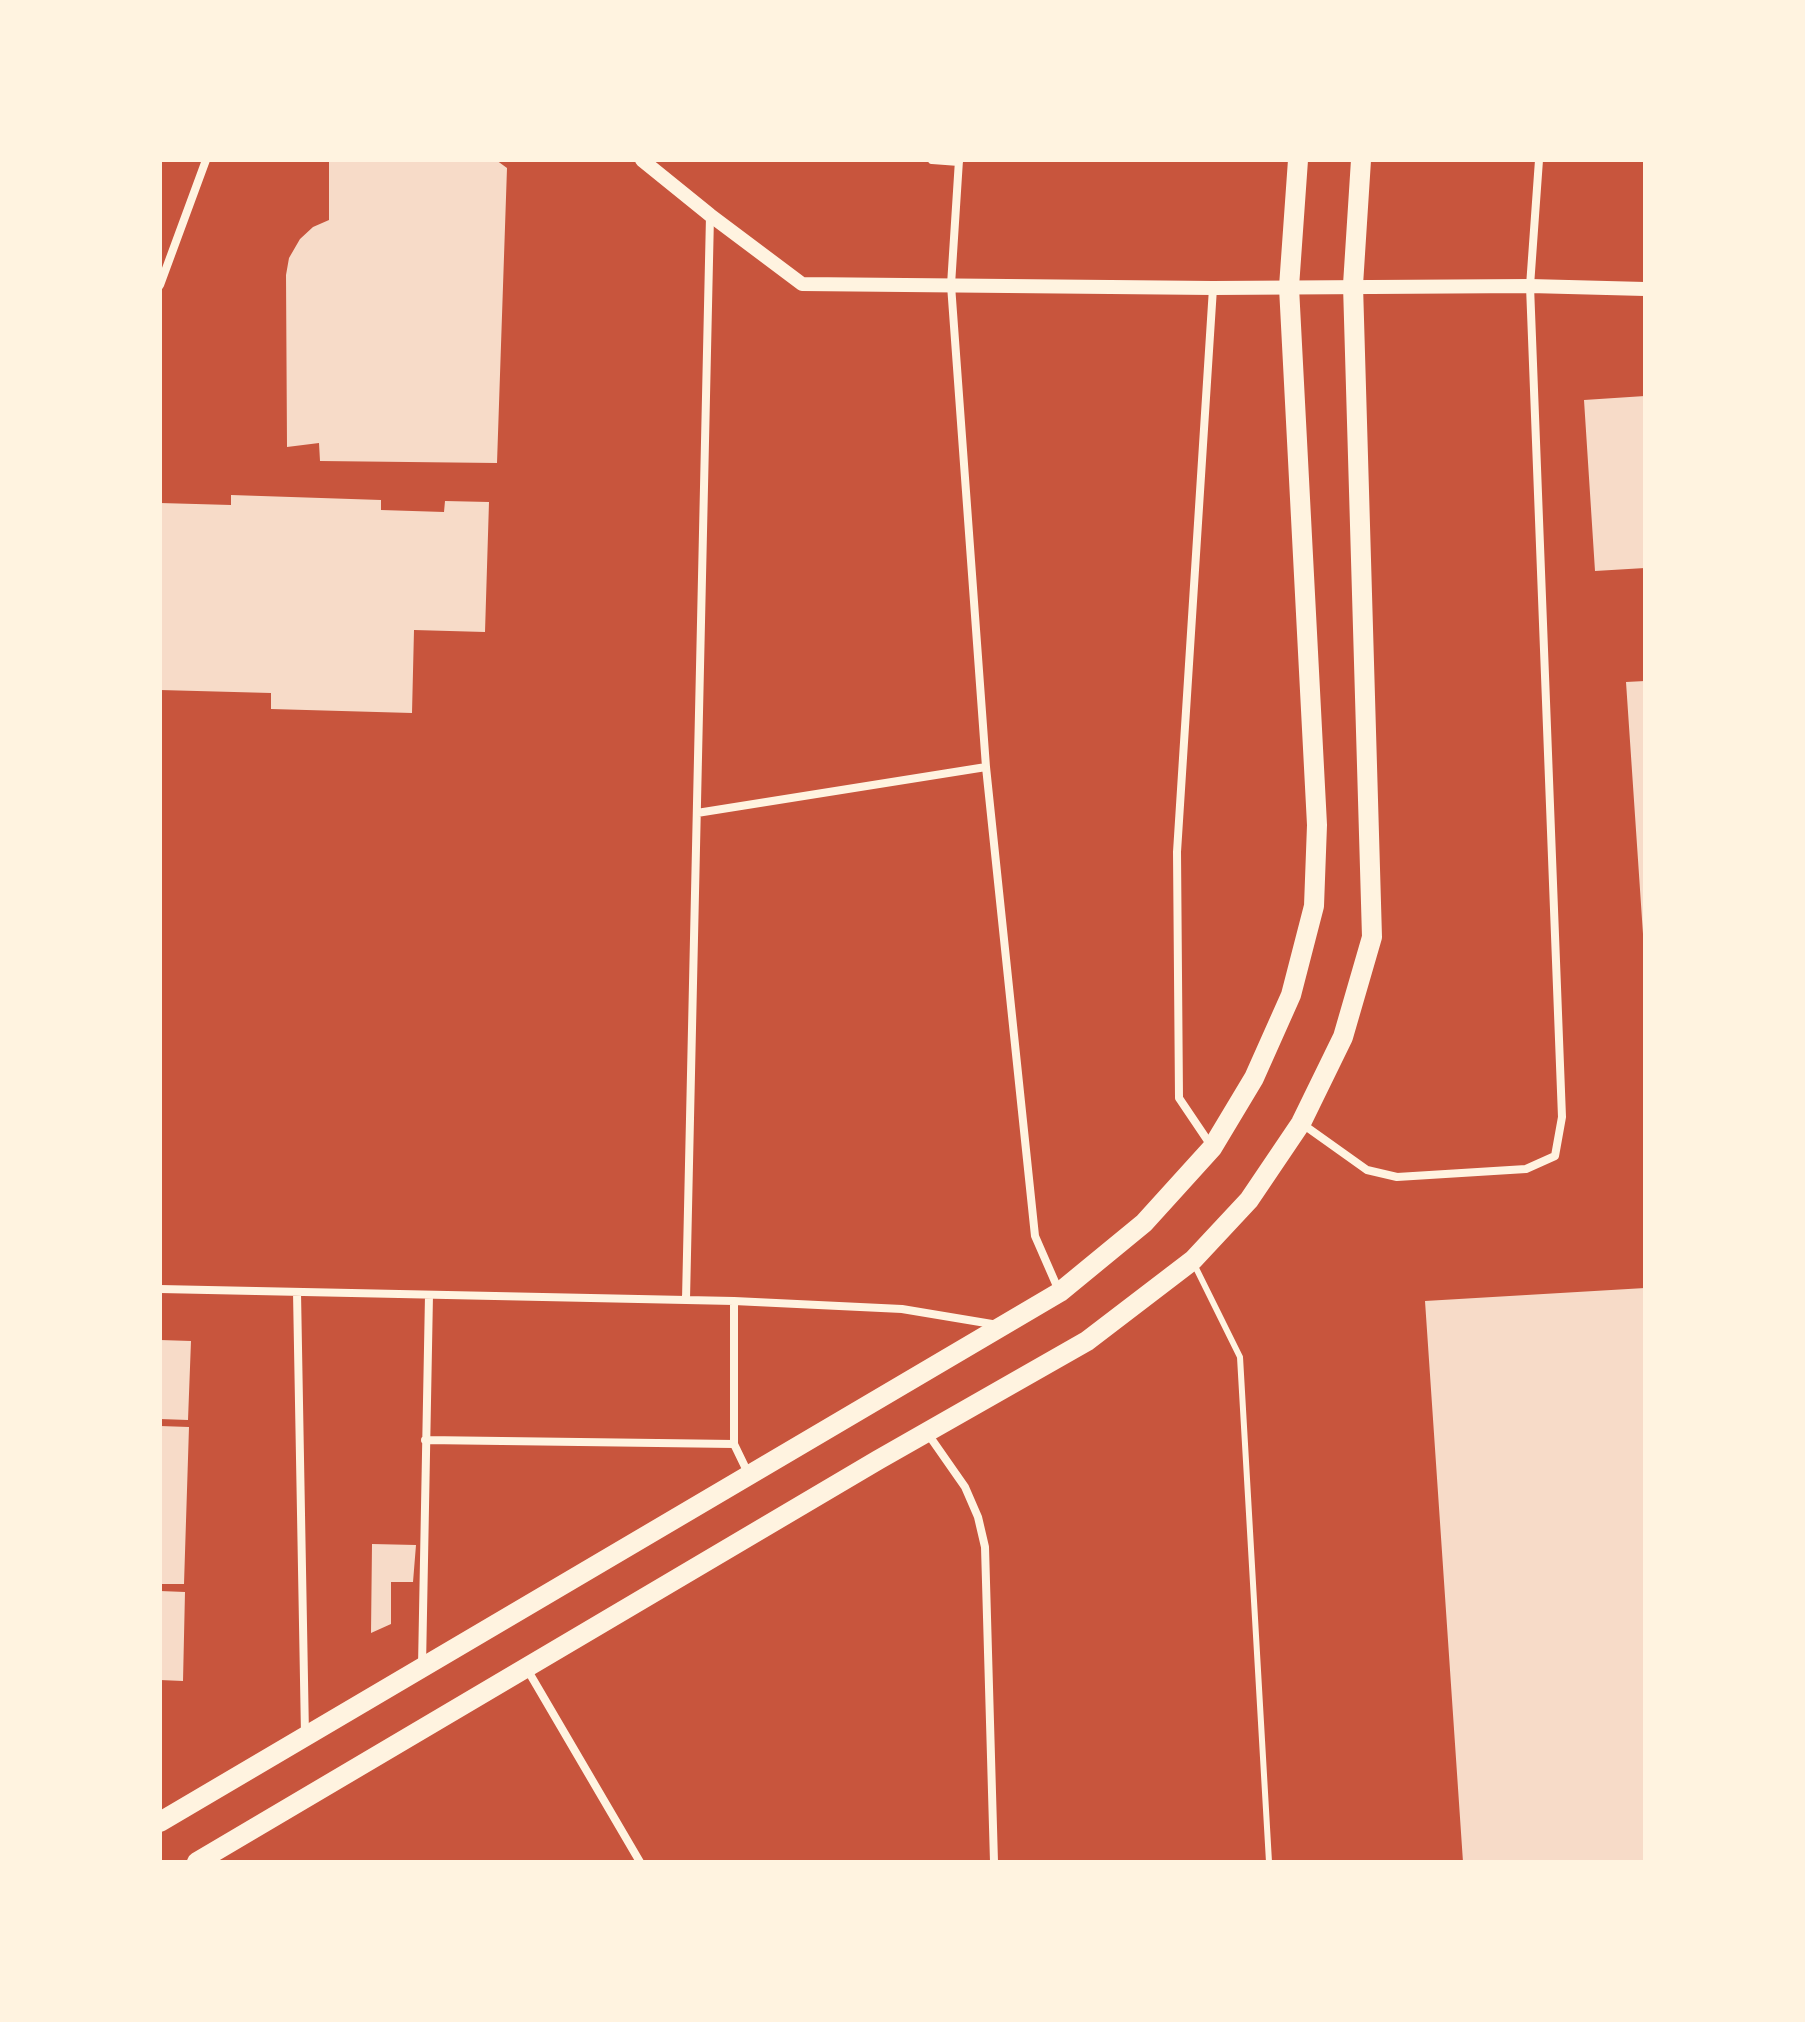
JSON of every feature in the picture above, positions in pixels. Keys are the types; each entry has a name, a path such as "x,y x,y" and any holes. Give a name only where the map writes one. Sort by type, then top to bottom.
{"main road":[{"path":"160,1822 1060,1292 1144,1223 1212,1148 1254,1078 1291,995 1314,906 1317,825 1289,287 1298,160"},
{"path":"197,1862 926,1432 1087,1341 1193,1260 1249,1200 1301,1123 1343,1037 1372,937 1353,285 1361,160"}],"street":[{"path":"160,285 206,160"},
{"path":"932,160 959,161 951,285 986,767 1035,1236 1060,1292"},
{"path":"1301,1123 1367,1170 1397,1177 1526,1169 1555,1156 1562,1117 1530,286 1539,160"},
{"path":"651,163 710,215 802,284 1645,289"},
{"path":"686,1299 710,215"},
{"path":"1212,1148 1179,1098 1177,852 1213,288"},
{"path":"697,813 986,767"},
{"path":"160,1289 734,1301 902,1309 1004,1326"},
{"path":"297,1292 305,1739"},
{"path":"422,1667 429,1295"},
{"path":"734,1301 734,1444 750,1477"},
{"path":"926,1432 965,1487 978,1517 985,1547 994,1862"},
{"path":"425,1440 734,1444"},
{"path":"527,1668 640,1862"}],"lane":[{"path":"1193,1260 1240,1357 1269,1862"}],"building":[{"path":"329,160 496,160 507,168 497,463 320,461 319,443 287,447 286,275 289,258 300,239 313,227 329,220"},
{"path":"1645,396 1645,568 1595,571 1584,400"},
{"path":"231,495 381,500 381,510 444,512 445,501 489,502 485,632 414,630 412,713 271,709 271,693 160,690 160,503 231,505"},
{"path":"1645,681 1645,934 1643,934 1626,682"},
{"path":"1645,1288 1645,1862 1463,1862 1425,1301"},
{"path":"160,1340 191,1341 188,1420 160,1419"},
{"path":"160,1426 189,1427 184,1584 160,1584"},
{"path":"372,1544 416,1545 413,1582 391,1582 391,1624 371,1633"},
{"path":"160,1591 185,1592 183,1681 160,1680"}]}
